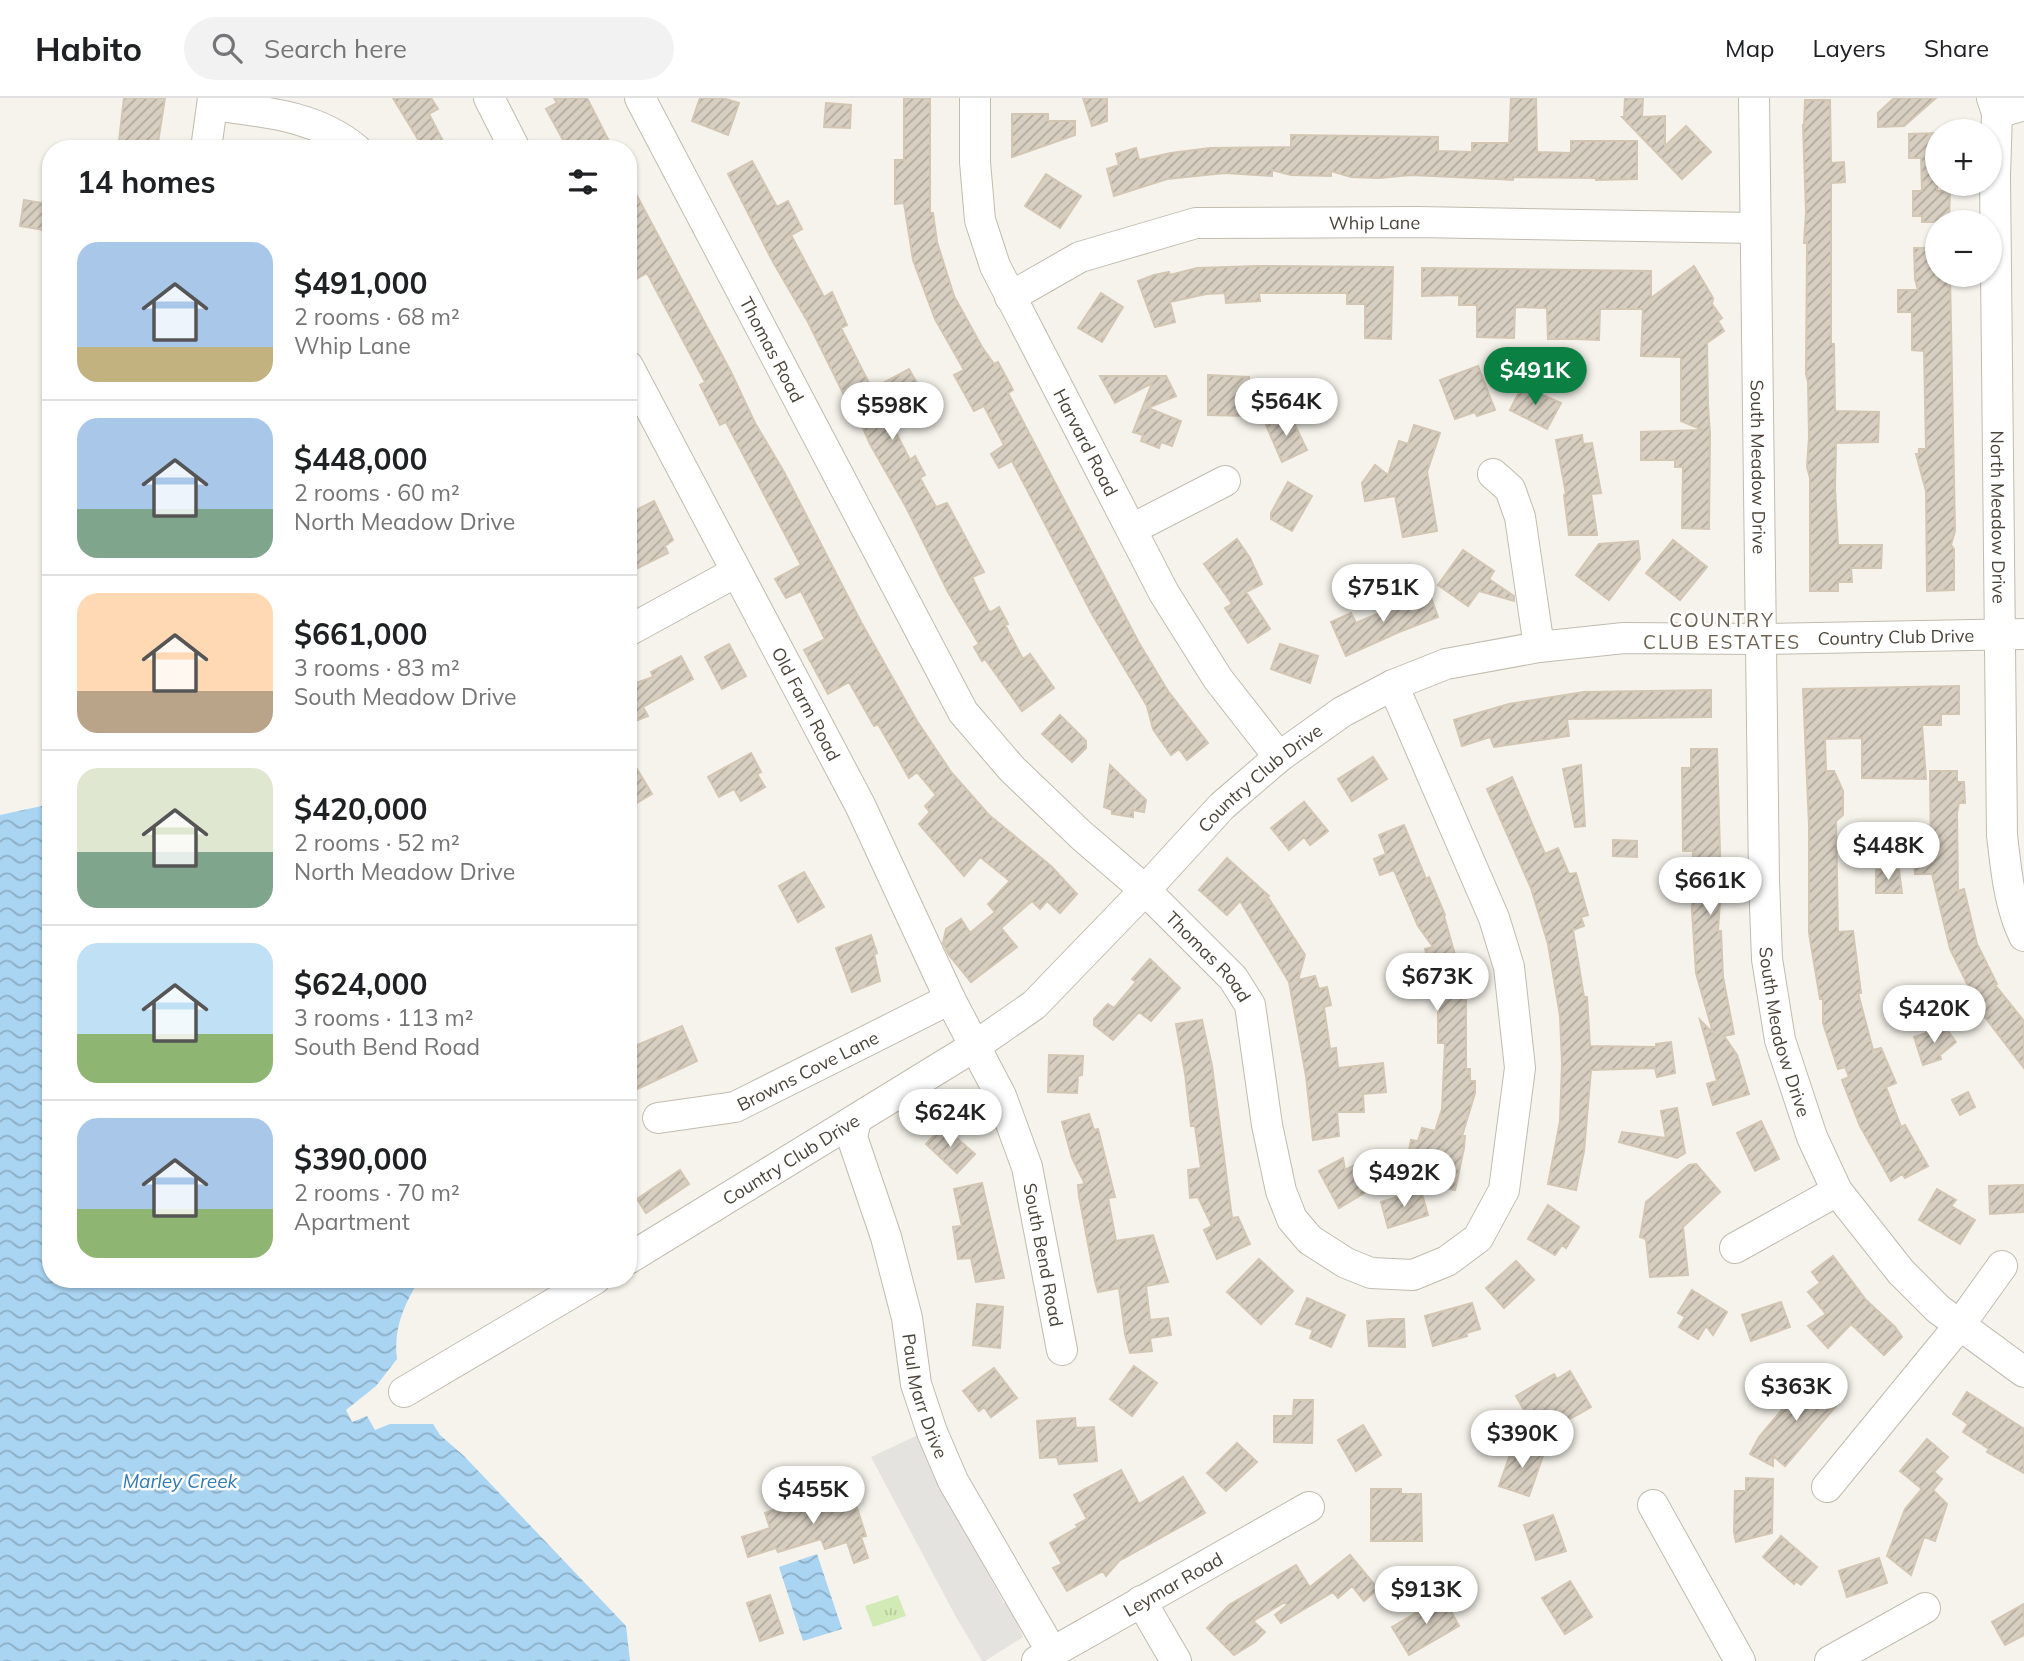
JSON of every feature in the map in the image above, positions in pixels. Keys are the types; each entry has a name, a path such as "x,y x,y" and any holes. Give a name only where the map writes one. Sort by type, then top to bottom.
{"street":[{"path":"489,98 510,140"},
{"name":"Thomas Road","path":"640,98 963,712 1012,769 1145,891 1233,978 1250,1005 1267,1125 1281,1191 1292,1219 1310,1240 1346,1263 1371,1273 1413,1275 1447,1261 1478,1238 1504,1191 1520,1068 1509,967 1494,918 1393,685"},
{"name":"Harvard Road","path":"975,98 975,162 980,220 995,266 1164,593 1218,679 1279,757"},
{"name":"South Meadow Drive","path":"1754,98 1764,880 1767,959 1780,1040 1812,1137 1837,1191 1901,1272 1959,1326 2024,1372"},
{"path":"207,140 213,102 294,117 330,131 343,140"},
{"name":"North Meadow Drive","path":"2005,105 1995,176 2012,634 2002,835 2008,880 2024,936"},
{"name":"Whip Lane","path":"1010,297 1080,257 1196,223 1418,222 1755,228"},
{"name":"Old Farm Road","path":"637,383 860,805 950,999 975,1046"},
{"path":"1493,474 1510,489 1520,517 1539,647"},
{"path":"1132,529 1225,481"},
{"path":"637,626 736,572"},
{"name":"Country Club Drive","path":"637,1254 975,1046 1034,1005 1145,891 1222,806 1279,757 1342,712 1393,685 1446,664 1539,647 1624,638 1762,639 2012,634"},
{"name":"Browns Cove Lane","path":"658,1118 735,1107 950,999"},
{"name":"South Bend Road","path":"975,1046 1001,1096 1027,1167 1062,1350"},
{"name":"Paul Marr Drive","path":"856,1120 852,1137 887,1237 907,1318 916,1384 931,1444 1044,1656"},
{"path":"1735,1248 1837,1191"},
{"path":"1826,1487 1959,1326 2003,1266"},
{"path":"404,1392 580,1288"},
{"path":"1653,1505 1740,1661"},
{"name":"Leymar Road","path":"1044,1656 1309,1507"},
{"path":"1141,1601 1176,1661"},
{"path":"1830,1661 1925,1608"}],"green space":[{"path":"898,1595 906,1616 873,1627 865,1606"}],"shaded area":[{"path":"920,1434 935,1468 933,1472 1004,1603 1009,1602 1023,1637 985,1661 982,1661 956,1617 871,1457"}],"water":[{"name":"Marley Creek","path":"42,806 42,1288 415,1288 398,1327 397,1359 376,1386 346,1410 352,1422 367,1416 375,1430 390,1424 433,1424 440,1435 464,1456 626,1626 630,1661 0,1661 0,815"},
{"path":"817,1554 842,1629 803,1641 779,1567"}],"building":[{"path":"124,98 165,98 158,140 119,140"},
{"path":"393,98 431,98 438,109 429,114 442,140 419,140"},
{"path":"554,98 587,98 608,140 563,140 546,109 557,103"},
{"path":"700,98 722,98 739,103 728,135 692,121"},
{"path":"904,98 930,98 930,213 933,213 937,242 954,296 982,347 994,364 998,362 1013,390 1008,393 1139,643 1168,691 1208,743 1187,760 1179,749 1171,755 1153,729 1147,706 1092,614 1012,461 999,468 991,454 1004,445 984,406 974,411 954,375 964,370 935,319 913,260 904,203 895,204 895,160 904,160"},
{"path":"1083,98 1107,98 1107,121 1092,126"},
{"path":"1511,98 1536,98 1537,152 1571,153 1571,141 1637,141 1637,179 1513,177 1513,180 1411,175 1379,178 1351,177 1331,171 1331,176 1291,175 1272,170 1272,176 1225,173 1167,179 1114,196 1107,169 1119,165 1116,154 1136,148 1139,160 1210,148 1291,147 1291,135 1438,137 1438,151 1472,152 1472,143 1509,143"},
{"path":"1625,98 1643,98 1642,117 1665,116 1665,146 1686,126 1711,152 1682,179 1622,117"},
{"path":"1894,98 1936,98 1904,126 1878,127 1878,113"},
{"path":"1805,100 1830,100 1831,163 1844,162 1845,182 1831,183 1831,344 1834,344 1835,411 1879,412 1878,442 1836,443 1835,488 1838,545 1882,545 1881,568 1851,568 1852,582 1838,582 1838,591 1810,591 1806,374 1807,243 1804,243"},
{"path":"826,103 851,105 850,128 824,127"},
{"path":"1012,114 1048,114 1048,121 1075,121 1075,135 1012,157"},
{"path":"1925,133 1925,196 1950,196 1949,210 1925,210 1925,222 1922,222 1922,216 1913,216 1913,191 1922,191 1921,158 1909,158 1909,134"},
{"path":"752,161 777,207 788,201 802,229 791,235 824,297 832,292 847,325 841,328 872,389 909,369 931,408 893,427 910,460 915,456 925,475 920,478 936,507 947,503 984,572 972,577 988,610 991,612 999,607 1023,659 1030,654 1054,688 1022,711 974,647 979,644 948,592 906,507 870,444 854,408 844,395 728,174"},
{"path":"1046,174 1081,196 1060,228 1025,206"},
{"path":"637,196 861,622 917,721 951,772 989,815 1051,866 1077,894 1060,913 1047,901 1040,909 1032,901 1001,928 1017,947 971,982 949,955 943,943 946,929 961,919 970,933 995,912 988,904 1010,881 980,857 964,876 919,824 930,812 925,806 936,795 917,772 909,778 878,724 874,726 849,682 828,694 804,650 825,639 801,591 786,598 775,579 801,565 726,422 720,425 700,385 705,382 647,273 637,278"},
{"path":"24,200 42,203 42,230 20,226"},
{"path":"1914,248 1925,248 1925,287 1950,287 1955,531 1951,545 1954,549 1954,590 1927,591 1926,491 1916,454 1919,454 1919,449 1926,449 1924,351 1912,350 1912,312 1898,312 1898,290 1918,290"},
{"path":"1694,266 1713,298 1712,304 1722,318 1718,321 1724,331 1707,343 1709,529 1682,528 1683,467 1675,467 1675,460 1641,460 1641,432 1703,430 1681,421 1681,357 1641,356 1643,309 1600,309 1599,340 1548,339 1547,308 1515,307 1514,338 1477,337 1477,305 1459,305 1459,295 1422,296 1422,268 1651,271 1651,298"},
{"path":"1393,267 1391,339 1365,338 1365,304 1347,304 1347,293 1259,293 1260,301 1226,303 1225,293 1206,294 1170,302 1175,322 1155,327 1138,281 1154,275 1169,272 1170,275 1197,268"},
{"path":"1101,293 1123,307 1102,342 1078,328"},
{"path":"1478,366 1495,410 1477,416 1475,412 1455,419 1440,380"},
{"path":"1208,375 1249,377 1249,416 1208,415"},
{"path":"1100,376 1166,376 1176,396 1148,408 1181,421 1172,446 1161,442 1159,448 1141,441 1143,435 1133,432 1152,383 1115,403"},
{"path":"1522,386 1561,403 1547,429 1510,410"},
{"path":"1289,413 1307,450 1282,462 1266,425"},
{"path":"1414,425 1440,433 1427,472 1437,531 1403,537 1395,496 1365,501 1362,483 1375,465 1388,475 1399,441 1408,444"},
{"path":"1582,435 1583,444 1592,443 1601,493 1591,494 1597,535 1569,535 1566,494 1556,440"},
{"path":"1288,482 1312,496 1292,531 1271,519 1271,513"},
{"path":"654,501 673,540 665,546 668,553 637,568 637,510"},
{"path":"1237,539 1250,558 1262,584 1246,592 1270,629 1248,643 1225,608 1232,604 1204,564"},
{"path":"1673,540 1707,567 1680,600 1646,573"},
{"path":"1638,541 1640,559 1609,600 1576,575 1599,544"},
{"path":"1463,550 1494,571 1489,579 1514,596 1514,601 1479,591 1468,606 1438,585"},
{"path":"1429,592 1438,617 1346,656 1331,622 1351,613 1356,623"},
{"path":"729,644 746,676 722,689 705,657"},
{"path":"1280,644 1318,656 1310,683 1271,669"},
{"path":"681,656 693,679 643,707 648,716 637,720 637,683 653,677 651,672"},
{"path":"1959,686 1959,714 1941,714 1941,725 1922,725 1926,779 1862,778 1862,738 1825,739 1826,771 1834,771 1843,791 1843,815 1836,821 1838,932 1853,931 1861,993 1858,993 1873,1050 1881,1048 1896,1083 1886,1087 1901,1127 1905,1125 1928,1166 1905,1178 1902,1174 1891,1181 1860,1126 1842,1080 1849,1077 1845,1067 1838,1069 1823,1023 1823,999 1820,999 1809,933 1809,825 1803,689"},
{"path":"1711,690 1711,717 1567,719 1569,736 1494,747 1490,737 1462,746 1454,720 1509,704 1584,692"},
{"path":"1060,715 1086,741 1086,748 1072,762 1042,734"},
{"path":"1691,749 1717,749 1721,886 1718,931 1721,931 1723,977 1734,1034 1724,1036 1737,1055 1749,1094 1713,1105 1707,1084 1717,1081 1700,1020 1713,1033 1696,973 1692,911 1693,851 1683,851 1682,768 1691,768"},
{"path":"751,753 761,772 757,774 765,787 741,801 734,789 719,797 708,777"},
{"path":"1373,757 1387,779 1352,801 1338,779"},
{"path":"1110,765 1146,800 1144,812 1133,810 1133,817 1112,814 1112,810 1104,807"},
{"path":"1581,765 1585,826 1575,827 1563,769"},
{"path":"637,769 652,794 637,803"},
{"path":"1930,771 1957,771 1957,782 1964,782 1965,803 1959,803 1957,813 1958,891 1964,889 1977,944 1997,984 1995,985 2024,1021 2024,1068 1981,1012 1950,949 1932,874 1915,874 1914,859 1931,858"},
{"path":"1512,777 1545,854 1558,848 1569,874 1576,873 1588,915 1581,917 1584,926 1573,930 1584,997 1587,997 1590,1046 1656,1047 1656,1044 1671,1042 1675,1073 1657,1077 1655,1068 1591,1070 1584,1151 1576,1190 1548,1184 1560,1121 1560,1016 1548,944 1531,888 1487,789"},
{"path":"1304,802 1328,831 1310,845 1304,837 1289,850 1271,828"},
{"path":"1404,825 1426,879 1429,877 1445,915 1466,994 1466,1069 1470,1069 1470,1081 1475,1081 1475,1093 1462,1136 1465,1136 1464,1148 1455,1190 1424,1184 1428,1160 1408,1156 1411,1140 1418,1141 1422,1128 1435,1131 1442,1109 1445,1043 1438,1043 1438,997 1425,949 1433,947 1418,926 1394,870 1380,875 1374,859 1386,854 1379,835"},
{"path":"1613,840 1637,841 1637,857 1613,856"},
{"path":"1227,858 1269,896 1262,902 1269,899 1305,955 1298,980 1315,976 1319,989 1327,987 1331,1005 1324,1007 1330,1049 1336,1048 1338,1068 1383,1063 1386,1092 1363,1094 1364,1112 1337,1112 1339,1136 1313,1140 1306,1076 1289,982 1240,901 1227,915 1199,890"},
{"path":"1876,870 1899,870 1902,893 1876,893"},
{"path":"804,872 824,907 798,922 779,886"},
{"path":"871,935 877,953 874,954 880,981 852,992 836,948"},
{"path":"1150,959 1180,988 1151,1021 1139,1012 1113,1040 1094,1025 1094,1019 1108,1004 1114,1008 1136,982 1132,979"},
{"path":"1202,1020 1212,1066 1232,1218 1238,1217 1250,1244 1217,1259 1204,1230 1212,1226 1198,1197 1190,1198 1188,1170 1201,1168 1195,1126 1191,1126 1176,1024"},
{"path":"682,1026 697,1061 637,1089 637,1045"},
{"path":"1945,1027 1956,1042 1940,1055 1941,1059 1923,1065 1914,1037"},
{"path":"1049,1055 1083,1056 1077,1093 1048,1092"},
{"path":"1968,1092 1975,1107 1960,1115 1952,1100"},
{"path":"1677,1108 1685,1153 1677,1158 1619,1142 1622,1132 1666,1138 1661,1111"},
{"path":"1089,1114 1094,1130 1098,1129 1115,1197 1108,1198 1116,1241 1153,1235 1168,1282 1146,1286 1150,1320 1168,1318 1171,1335 1150,1338 1152,1351 1130,1353 1119,1288 1098,1292 1095,1281 1079,1196 1078,1185 1085,1184 1072,1158 1062,1122"},
{"path":"1761,1121 1779,1159 1755,1171 1737,1133"},
{"path":"943,1126 975,1154 957,1173 926,1144"},
{"path":"1343,1158 1345,1170 1357,1164 1371,1189 1339,1208 1319,1171"},
{"path":"1696,1164 1720,1192 1683,1227 1688,1275 1650,1277 1646,1239 1640,1237 1646,1202 1689,1165"},
{"path":"680,1170 689,1184 646,1213 637,1199"},
{"path":"982,1183 1004,1278 976,1282 971,1258 958,1259 953,1227 962,1226 954,1189"},
{"path":"2024,1185 2024,1212 1990,1214 1989,1186"},
{"path":"1937,1189 1956,1200 1951,1206 1975,1220 1960,1244 1919,1220"},
{"path":"1421,1190 1428,1215 1388,1228 1381,1202"},
{"path":"1548,1205 1579,1227 1566,1248 1562,1245 1555,1255 1528,1239"},
{"path":"1833,1256 1866,1300 1902,1337 1884,1355 1851,1324 1828,1348 1808,1326 1826,1314 1808,1292 1820,1283 1812,1272"},
{"path":"1259,1259 1293,1291 1261,1324 1227,1292"},
{"path":"1516,1261 1534,1280 1504,1308 1486,1288"},
{"path":"1692,1290 1727,1312 1713,1335 1706,1326 1698,1339 1679,1327 1685,1317 1678,1313"},
{"path":"1307,1298 1345,1315 1331,1347 1310,1338 1313,1330 1296,1324"},
{"path":"1781,1302 1790,1327 1751,1341 1742,1315"},
{"path":"1472,1303 1480,1329 1466,1333 1467,1336 1433,1346 1425,1316"},
{"path":"977,1304 1003,1307 1000,1348 973,1345"},
{"path":"1404,1319 1405,1347 1369,1346 1367,1321"},
{"path":"1134,1366 1157,1383 1132,1416 1110,1399"},
{"path":"994,1368 1017,1398 991,1417 984,1407 979,1411 963,1391"},
{"path":"1570,1371 1591,1407 1539,1436 1516,1396 1554,1374 1557,1379"},
{"path":"1811,1375 1841,1400 1785,1466 1773,1456 1773,1466 1750,1454 1759,1437"},
{"path":"1967,1392 2024,1429 2024,1473 1987,1452 1989,1449 1963,1432 1968,1424 1953,1414"},
{"path":"1294,1400 1313,1400 1312,1443 1274,1442 1274,1416 1293,1416"},
{"path":"1075,1418 1076,1428 1094,1427 1097,1461 1059,1464 1057,1457 1040,1458 1037,1421"},
{"path":"1363,1425 1381,1455 1356,1471 1338,1440"},
{"path":"1927,1439 1948,1457 1934,1472 1942,1479 1933,1490 1947,1504 1935,1541 1924,1537 1911,1575 1887,1556 1905,1509 1922,1489 1900,1471"},
{"path":"1237,1443 1257,1462 1226,1491 1207,1473"},
{"path":"1514,1443 1544,1453 1529,1496 1499,1486"},
{"path":"1121,1470 1139,1504 1183,1477 1205,1513 1119,1561 1106,1576 1103,1571 1067,1591 1053,1568 1062,1564 1050,1543 1087,1519 1074,1495"},
{"path":"1746,1478 1773,1479 1772,1533 1736,1542 1735,1491 1746,1491"},
{"path":"850,1486 866,1536 861,1537 868,1558 854,1563 847,1542 825,1549 821,1539 778,1552 776,1548 748,1557 742,1537 770,1528 765,1513"},
{"path":"1371,1489 1401,1489 1401,1494 1421,1494 1422,1541 1371,1541"},
{"path":"1553,1515 1566,1551 1536,1560 1524,1525"},
{"path":"1781,1536 1817,1567 1801,1585 1796,1581 1794,1584 1763,1557"},
{"path":"1350,1555 1378,1589 1364,1601 1352,1586 1338,1598 1333,1592 1281,1623 1275,1615 1287,1605 1285,1602 1253,1621 1265,1632 1234,1655 1207,1628 1229,1605 1296,1565 1309,1586 1300,1595"},
{"path":"1879,1558 1887,1583 1847,1597 1839,1571"},
{"path":"1570,1581 1592,1617 1565,1634 1542,1598"},
{"path":"770,1595 783,1633 760,1641 747,1603"},
{"path":"1443,1597 1459,1626 1409,1655 1392,1627"},
{"path":"2024,1604 2024,1635 2005,1645 1992,1622"}],"district":[{"name":"COUNTRY CLUB ESTATES","path":"1722,631"}]}
